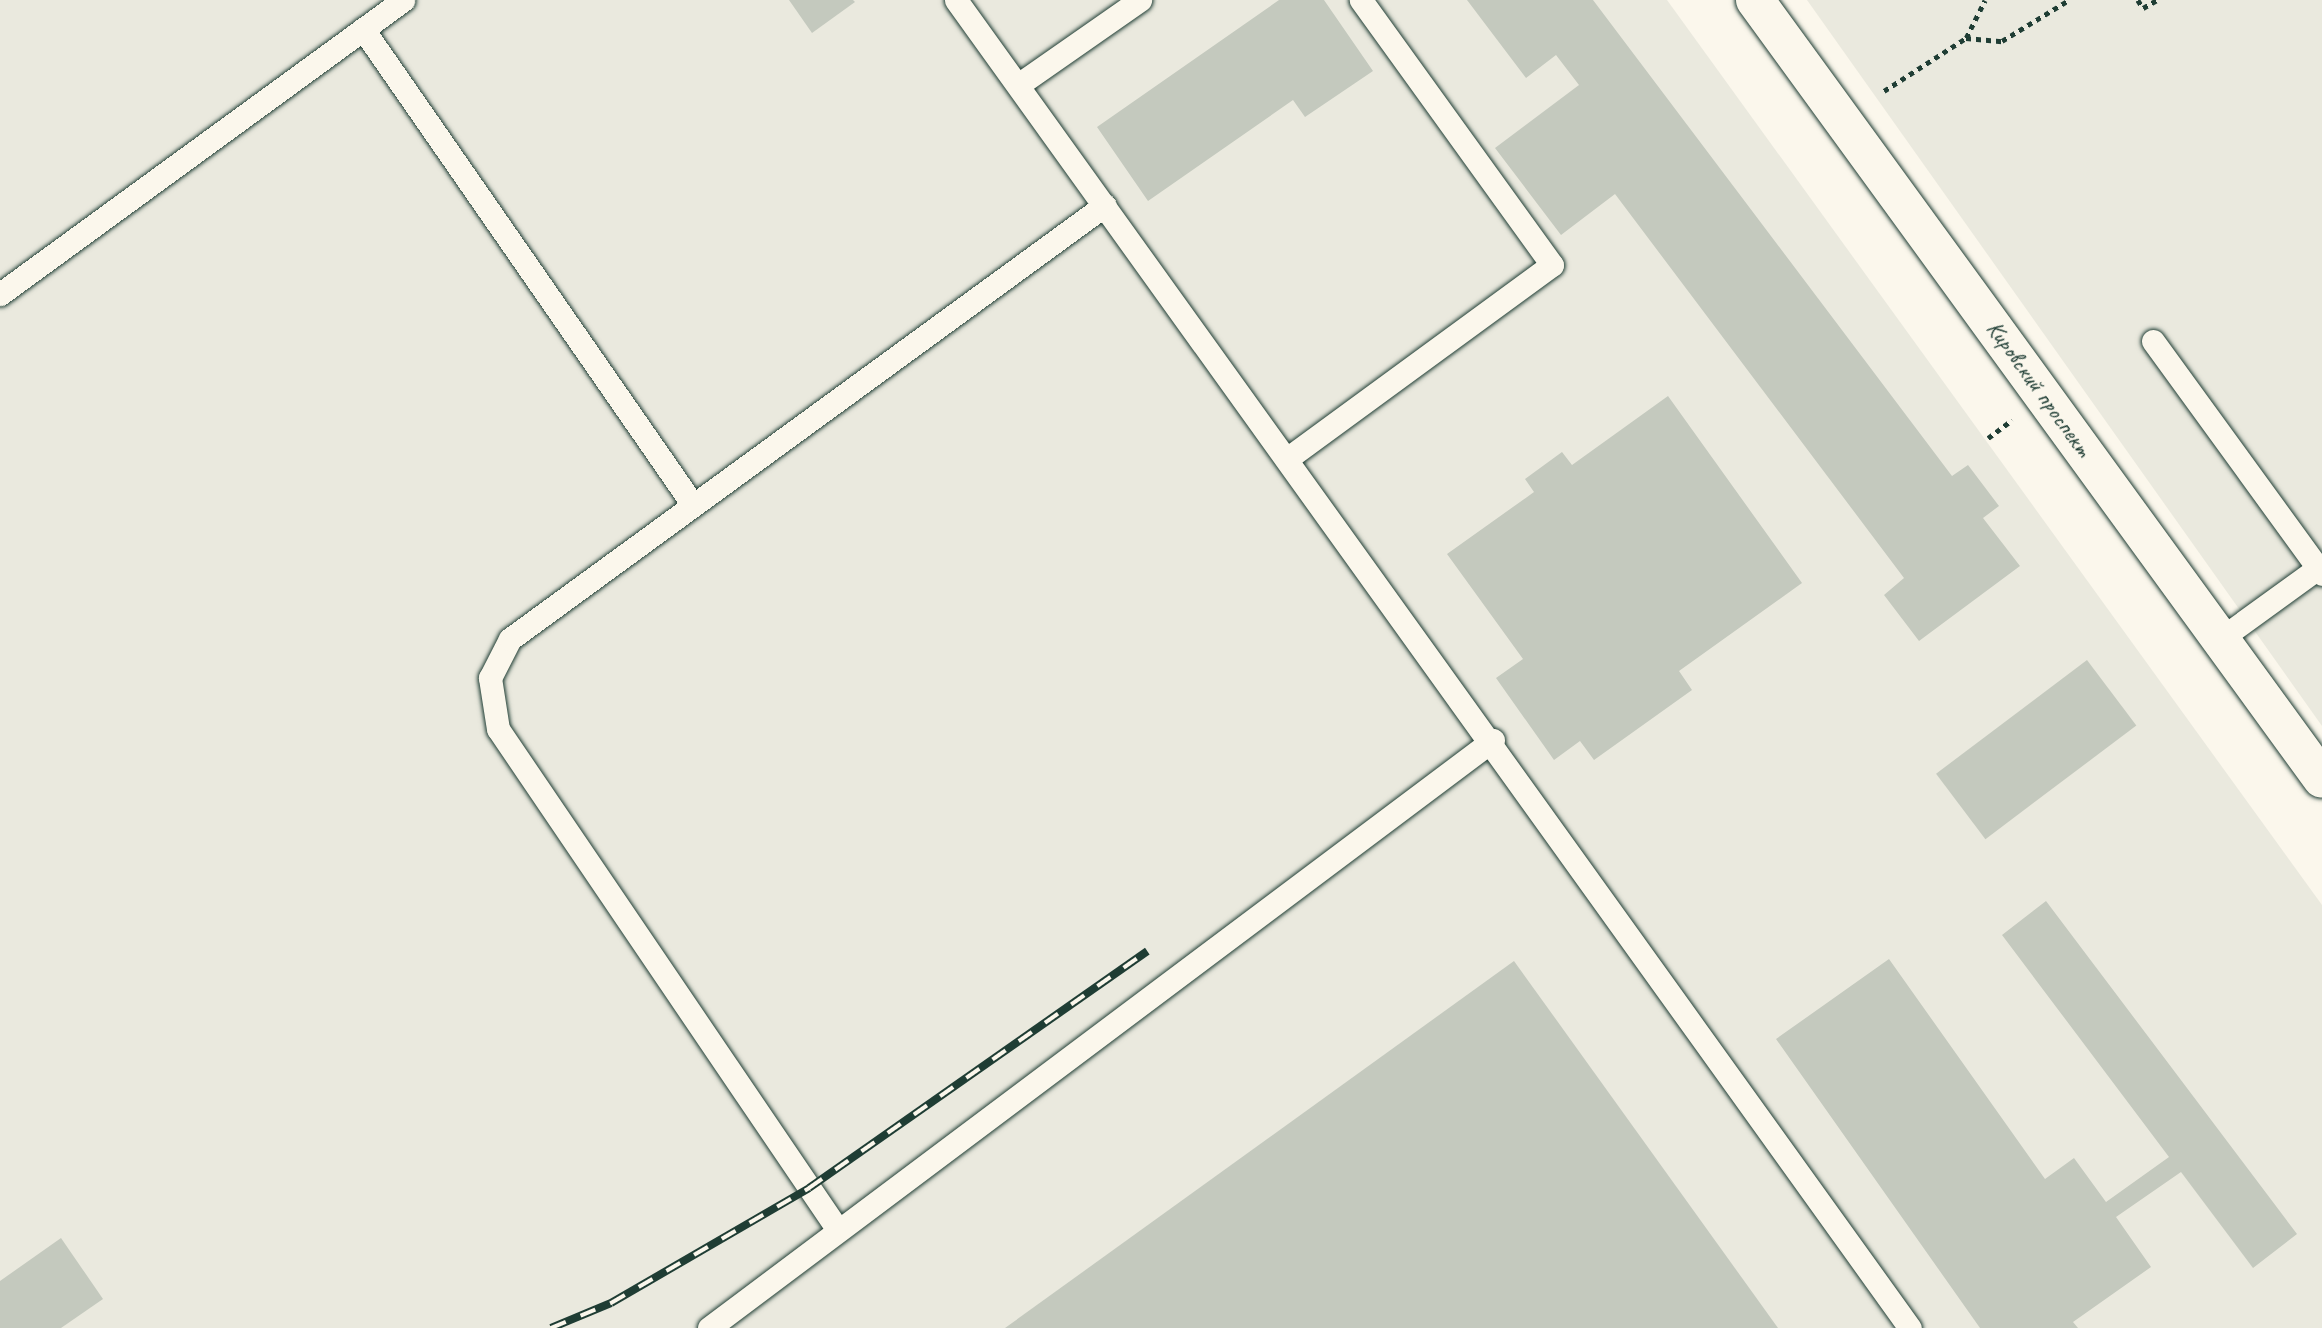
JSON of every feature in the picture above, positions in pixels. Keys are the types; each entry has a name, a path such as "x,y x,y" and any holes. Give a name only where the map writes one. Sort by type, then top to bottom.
{"main road":[{"name":"Кировский проспект","path":"1755,0 2322,779"}],"lane":[{"path":"0,294 403,0"},
{"path":"956,0 1493,740 1910,1328"},
{"path":"1018,85 1140,0"},
{"path":"1288,458 1552,265 1362,0"},
{"path":"363,29 691,502"},
{"path":"838,1230 498,729 490,678 510,639 691,502 1105,205"},
{"path":"2153,341 2320,571 2220,639"},
{"path":"709,1328 1493,740"}],"path":[{"path":"1884,91 1966,38 1985,0"},
{"path":"1966,38 2002,41 2069,0"},
{"path":"2138,0 2143,8 2157,0"}],"shaded area":[{"path":"0,0 1667,0 2322,905 2322,1328 0,1328"},
{"path":"1807,0 2322,0 2322,726"}],"building":[{"path":"789,0 853,0 855,2 812,33"},
{"path":"1279,0 1324,0 1373,71 1305,117 1293,100 1148,201 1097,127"},
{"path":"1467,0 1593,0 1952,476 1968,465 1999,506 1983,518 2020,566 1919,641 1884,595 1904,578 1615,194 1561,235 1495,148 1579,85 1556,55 1526,78"},
{"path":"1668,396 1802,583 1679,671 1692,690 1594,760 1580,741 1554,760 1496,678 1523,659 1447,554 1534,492 1525,479 1562,452 1572,465"},
{"path":"2087,660 2136,725 1985,839 1936,774"},
{"path":"2046,901 2297,1234 2253,1268 2181,1172 2116,1217 2151,1267 2073,1322 2078,1328 1980,1328 1776,1039 1889,959 2045,1179 2074,1158 2106,1202 2169,1157 2002,935"},
{"path":"1514,961 1778,1328 1005,1328"},
{"path":"61,1238 103,1299 61,1328 0,1328 0,1281"}],"railway":[{"path":"551,1328 611,1303 809,1188 1147,951"}]}
